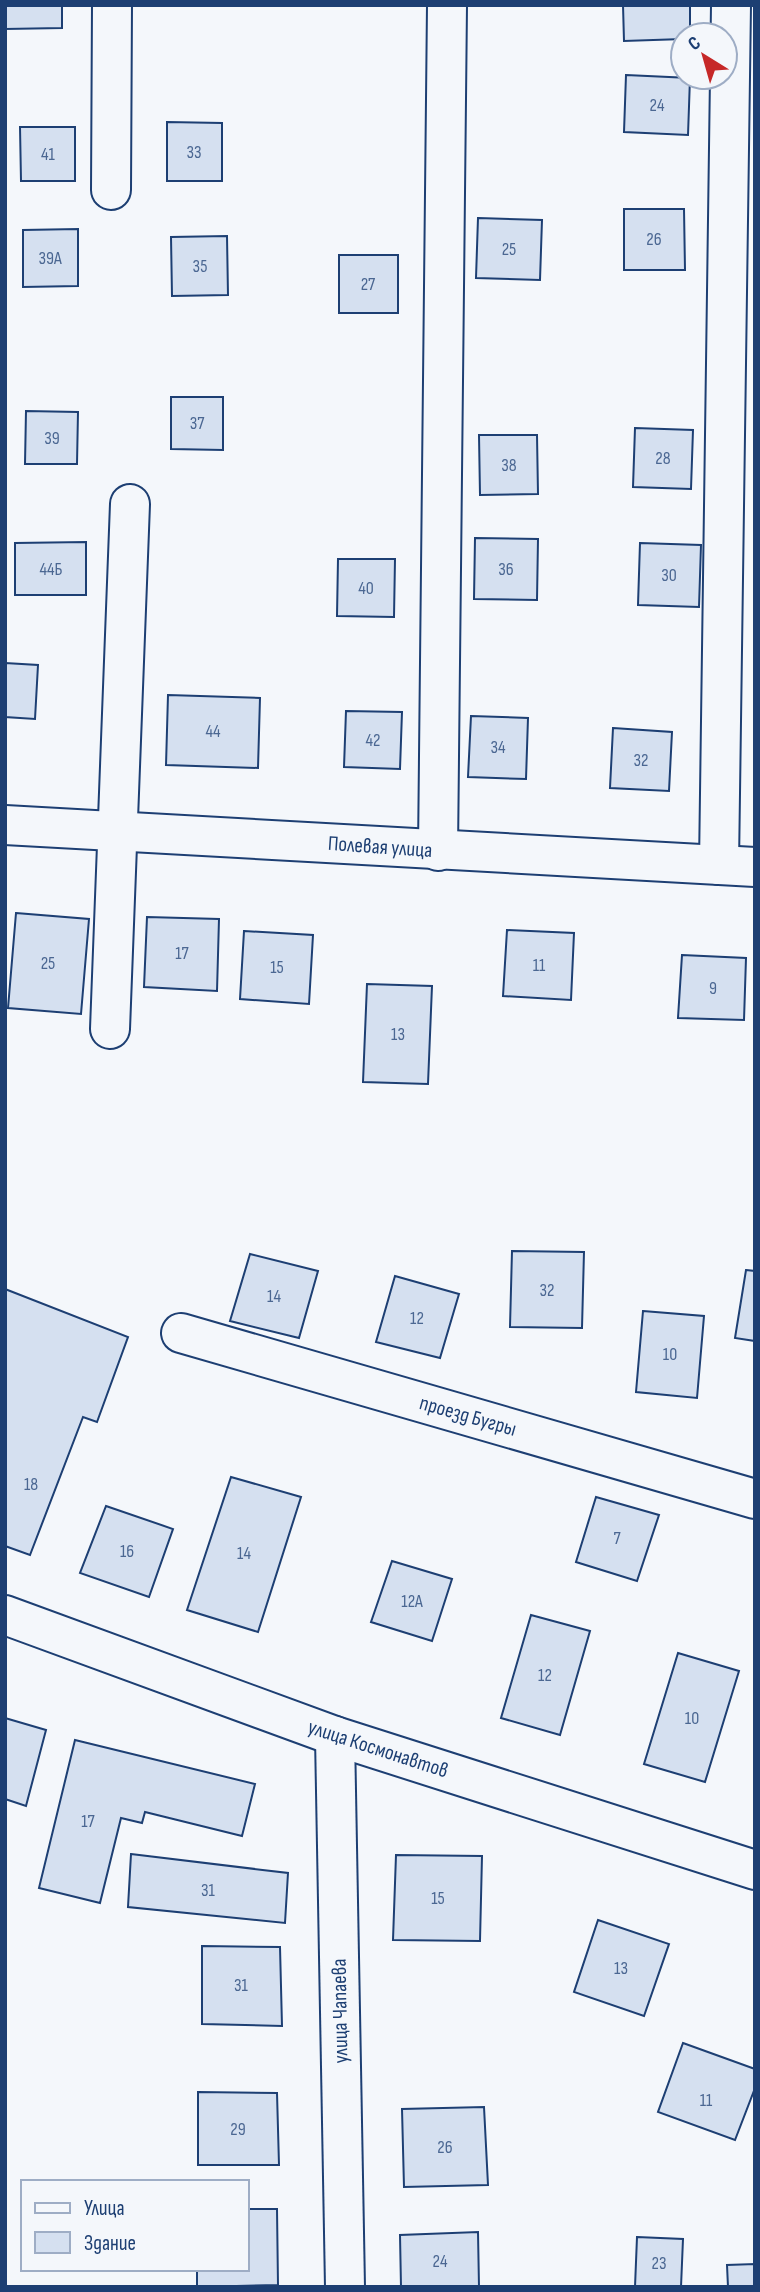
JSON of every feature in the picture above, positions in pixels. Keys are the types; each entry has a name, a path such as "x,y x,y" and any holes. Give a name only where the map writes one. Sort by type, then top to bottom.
{"street":[{"path":"111,190 112,5"},
{"path":"438,851 447,5"},
{"path":"731,5 737,866"},
{"path":"110,1029 130,504"},
{"name":"Полевая улица","path":"5,825 737,866"},
{"name":"проезд Бугры","path":"181,1333 755,1499"},
{"name":"улица Космонавтов","path":"5,1615 335,1736 755,1870"},
{"name":"улица Чапаева","path":"335,1736 345,2287"}],"building":[{"path":"5,5 62,5 62,28 5,29"},
{"path":"623,5 690,5 690,21 669,21 669,39 624,41"},
{"path":"626,75 669,77 669,91 690,91 688,135 624,132"},
{"path":"167,122 222,123 222,181 167,181"},
{"path":"20,127 75,127 75,181 21,181"},
{"path":"624,209 684,209 685,270 624,270"},
{"path":"478,218 542,220 540,280 476,278"},
{"path":"78,229 78,286 23,287 23,230"},
{"path":"227,236 228,295 172,296 171,237"},
{"path":"339,255 398,255 398,313 339,313"},
{"path":"171,397 223,397 223,450 171,449"},
{"path":"26,411 78,412 77,464 25,464"},
{"path":"635,428 693,430 691,489 633,487"},
{"path":"479,435 537,435 538,494 480,495"},
{"path":"475,538 538,539 537,600 474,599"},
{"path":"86,542 86,595 15,595 15,543"},
{"path":"640,543 701,545 699,607 638,605"},
{"path":"338,559 395,559 394,617 337,616"},
{"path":"5,663 38,665 35,719 5,717"},
{"path":"168,695 260,698 258,768 166,765"},
{"path":"346,711 402,712 400,769 344,767"},
{"path":"471,716 528,718 526,779 468,777"},
{"path":"613,728 672,732 669,791 610,788"},
{"path":"16,913 89,919 81,1014 8,1008"},
{"path":"147,917 219,919 217,991 144,987"},
{"path":"507,930 574,933 571,1000 503,996"},
{"path":"244,931 313,935 309,1004 240,999"},
{"path":"682,955 746,958 744,1020 678,1018"},
{"path":"367,984 432,986 428,1084 363,1082"},
{"path":"512,1251 584,1252 582,1328 510,1327"},
{"path":"250,1254 318,1271 299,1338 230,1321"},
{"path":"746,1270 755,1271 755,1341 735,1338"},
{"path":"395,1276 459,1294 440,1358 376,1342"},
{"path":"5,1289 128,1337 97,1422 83,1417 30,1555 5,1546"},
{"path":"643,1311 704,1316 697,1398 636,1392"},
{"path":"231,1477 301,1497 258,1632 187,1610"},
{"path":"596,1497 659,1515 637,1581 576,1562"},
{"path":"106,1506 173,1529 149,1597 80,1573"},
{"path":"392,1561 452,1579 432,1641 371,1622"},
{"path":"531,1615 590,1631 560,1735 501,1718"},
{"path":"678,1653 739,1671 705,1782 644,1764"},
{"path":"5,1718 46,1730 26,1806 5,1799"},
{"path":"75,1740 255,1784 242,1836 145,1812 142,1823 121,1818 100,1903 39,1888"},
{"path":"131,1854 288,1873 285,1923 128,1907"},
{"path":"396,1855 482,1856 480,1941 393,1940"},
{"path":"598,1920 669,1944 644,2016 574,1992"},
{"path":"202,1946 280,1947 282,2026 202,2024"},
{"path":"683,2043 755,2069 755,2088 735,2140 658,2112"},
{"path":"198,2092 277,2093 279,2165 198,2165"},
{"path":"484,2107 488,2185 404,2187 402,2109"},
{"path":"248,2209 277,2209 278,2285 197,2287 197,2271 248,2271"},
{"path":"478,2232 479,2287 401,2287 400,2235"},
{"path":"637,2237 683,2239 681,2287 635,2287"},
{"path":"755,2264 755,2287 728,2287 727,2265"}]}
